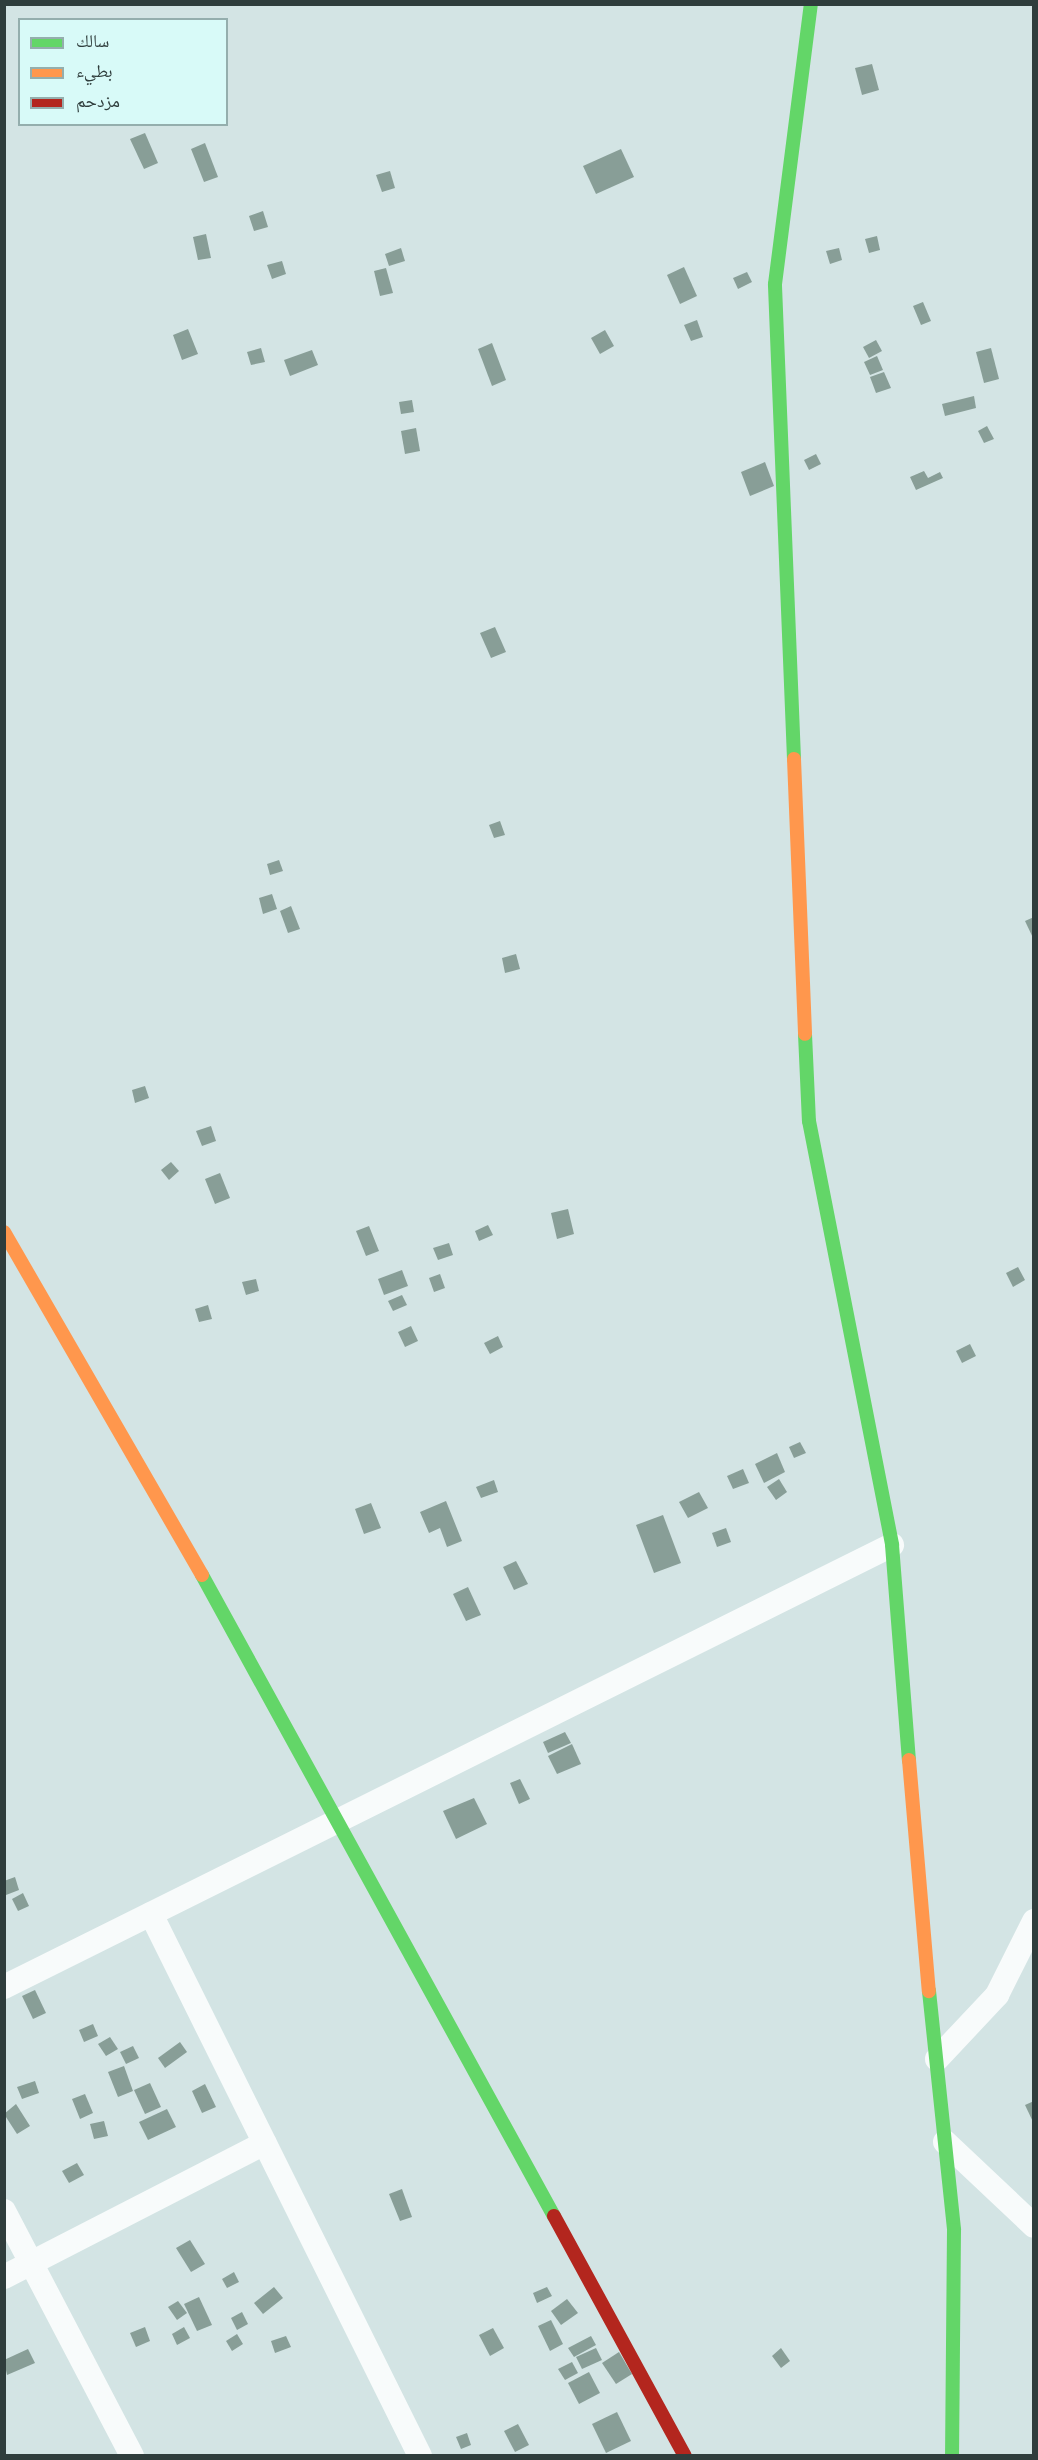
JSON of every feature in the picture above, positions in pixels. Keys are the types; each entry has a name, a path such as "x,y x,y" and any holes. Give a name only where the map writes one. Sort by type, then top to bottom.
{"street":[{"path":"811,4 775,284 809,1121 892,1545 954,2230 952,2456"},
{"path":"4,1232 339,1820 685,2456"},
{"path":"4,1987 892,1545"},
{"path":"151,1914 420,2456"},
{"path":"937,2060 997,1995 1034,1921"},
{"path":"945,2142 1034,2226"},
{"path":"4,2277 265,2143"},
{"path":"4,2211 132,2456"}],"building":[{"path":"872,64 879,90 862,95 855,68"},
{"path":"145,133 158,163 144,169 130,139"},
{"path":"205,143 218,177 204,182 191,149"},
{"path":"621,149 634,177 596,194 583,166"},
{"path":"390,171 395,188 382,192 376,175"},
{"path":"263,211 268,227 254,231 249,216"},
{"path":"206,234 211,258 198,260 193,237"},
{"path":"877,236 880,250 869,253 865,239"},
{"path":"401,248 405,261 389,266 385,254"},
{"path":"839,248 842,260 830,264 826,251"},
{"path":"282,261 286,274 272,279 267,265"},
{"path":"684,267 697,296 680,304 667,275"},
{"path":"386,268 393,293 380,296 374,271"},
{"path":"747,272 752,282 738,289 733,278"},
{"path":"923,302 931,321 921,325 913,306"},
{"path":"697,320 703,337 691,341 684,325"},
{"path":"188,329 198,354 182,360 173,335"},
{"path":"605,330 614,346 600,354 591,338"},
{"path":"876,340 882,351 869,358 863,347"},
{"path":"492,343 506,380 492,386 478,349"},
{"path":"261,348 265,362 251,365 247,352"},
{"path":"991,348 999,379 984,383 976,352"},
{"path":"312,350 318,365 290,376 284,360"},
{"path":"877,356 883,370 870,375 864,362"},
{"path":"884,372 891,388 876,393 870,377"},
{"path":"974,396 976,408 945,416 942,404"},
{"path":"412,400 414,412 401,414 399,402"},
{"path":"987,426 994,439 984,443 978,431"},
{"path":"416,428 420,451 405,454 401,431"},
{"path":"816,454 821,464 809,470 804,460"},
{"path":"765,462 774,486 750,496 741,472"},
{"path":"924,471 928,478 940,472 943,478 916,490 910,477"},
{"path":"495,627 506,652 491,658 480,633"},
{"path":"500,821 505,835 494,838 489,825"},
{"path":"279,860 283,871 270,875 267,864"},
{"path":"272,894 277,909 263,914 259,898"},
{"path":"291,906 300,929 288,933 280,911"},
{"path":"1034,917 1034,940 1025,921"},
{"path":"516,954 520,969 505,973 502,958"},
{"path":"145,1086 149,1098 135,1103 132,1090"},
{"path":"211,1126 216,1141 202,1146 196,1131"},
{"path":"171,1162 179,1171 169,1180 161,1170"},
{"path":"220,1173 230,1198 215,1204 205,1179"},
{"path":"568,1209 574,1234 557,1239 551,1213"},
{"path":"488,1225 493,1235 479,1241 475,1231"},
{"path":"369,1226 379,1251 366,1256 356,1231"},
{"path":"449,1243 453,1255 438,1260 433,1248"},
{"path":"1018,1267 1025,1280 1013,1287 1006,1273"},
{"path":"402,1270 408,1286 384,1295 378,1279"},
{"path":"440,1274 445,1288 434,1292 429,1278"},
{"path":"256,1279 259,1291 246,1295 242,1282"},
{"path":"402,1295 407,1305 393,1311 388,1301"},
{"path":"208,1305 212,1319 199,1322 195,1309"},
{"path":"411,1326 418,1341 405,1347 398,1332"},
{"path":"498,1336 503,1347 490,1354 484,1343"},
{"path":"970,1344 976,1356 962,1363 956,1351"},
{"path":"800,1442 806,1453 794,1458 789,1447"},
{"path":"777,1453 785,1472 764,1483 755,1464"},
{"path":"743,1469 749,1483 733,1489 727,1476"},
{"path":"779,1479 787,1492 776,1500 767,1487"},
{"path":"494,1480 498,1492 481,1498 476,1487"},
{"path":"699,1492 708,1508 688,1518 679,1502"},
{"path":"446,1501 462,1541 447,1547 440,1528 429,1533 420,1512"},
{"path":"371,1503 381,1528 364,1534 355,1509"},
{"path":"663,1515 681,1563 654,1573 636,1525"},
{"path":"726,1528 731,1542 717,1547 712,1533"},
{"path":"516,1561 528,1584 514,1590 503,1567"},
{"path":"468,1587 481,1615 466,1621 453,1594"},
{"path":"565,1732 571,1743 548,1753 543,1742"},
{"path":"572,1744 581,1764 557,1774 548,1756"},
{"path":"520,1779 530,1799 519,1804 510,1783"},
{"path":"474,1798 487,1824 456,1839 443,1811"},
{"path":"15,1877 19,1890 6,1895 4,1881"},
{"path":"23,1893 29,1906 18,1911 12,1899"},
{"path":"35,1990 46,2013 33,2019 22,1996"},
{"path":"93,2024 98,2036 84,2042 79,2030"},
{"path":"110,2037 118,2049 106,2056 98,2044"},
{"path":"180,2042 187,2052 165,2068 158,2058"},
{"path":"133,2046 139,2058 126,2064 120,2052"},
{"path":"124,2066 133,2091 118,2097 108,2072"},
{"path":"35,2081 39,2093 22,2099 17,2087"},
{"path":"150,2083 161,2107 145,2114 134,2090"},
{"path":"205,2084 216,2107 202,2113 192,2091"},
{"path":"85,2094 93,2113 80,2119 72,2099"},
{"path":"1034,2101 1034,2124 1025,2105"},
{"path":"16,2104 30,2126 17,2134 4,2114"},
{"path":"167,2109 176,2127 148,2140 139,2122"},
{"path":"104,2121 108,2136 94,2139 90,2124"},
{"path":"77,2163 84,2175 69,2183 62,2171"},
{"path":"402,2189 412,2217 400,2221 389,2194"},
{"path":"190,2240 205,2264 191,2272 176,2248"},
{"path":"234,2272 239,2282 227,2288 222,2279"},
{"path":"274,2287 283,2298 263,2314 254,2303"},
{"path":"547,2287 552,2296 537,2303 533,2293"},
{"path":"199,2297 212,2325 197,2331 184,2304"},
{"path":"567,2299 578,2313 561,2325 551,2311"},
{"path":"178,2301 187,2313 177,2320 168,2307"},
{"path":"242,2312 248,2324 237,2330 231,2318"},
{"path":"551,2320 563,2344 550,2351 538,2326"},
{"path":"145,2327 150,2341 136,2347 130,2333"},
{"path":"184,2327 190,2338 177,2345 172,2334"},
{"path":"493,2328 504,2348 490,2356 479,2335"},
{"path":"237,2334 243,2344 232,2351 226,2341"},
{"path":"286,2336 291,2347 275,2353 271,2341"},
{"path":"591,2336 596,2345 574,2357 568,2348"},
{"path":"596,2348 602,2360 582,2369 576,2357"},
{"path":"781,2348 790,2361 781,2368 772,2356"},
{"path":"28,2349 35,2363 7,2375 4,2360"},
{"path":"619,2352 632,2374 616,2384 602,2363"},
{"path":"572,2362 578,2373 565,2380 558,2369"},
{"path":"589,2372 600,2393 579,2404 568,2383"},
{"path":"617,2412 631,2441 606,2453 592,2424"},
{"path":"518,2424 529,2445 515,2452 504,2431"},
{"path":"467,2433 471,2445 461,2449 456,2437"}],"traffic: fast":[{"path":"794,759 775,284 811,4"},
{"path":"805,1034 809,1121 892,1545 909,1760"},
{"path":"202,1575 554,2216"},
{"path":"929,1991 954,2230 952,2456"}],"traffic: slow":[{"path":"794,759 805,1034"},
{"path":"4,1232 202,1575"},
{"path":"909,1760 929,1991"}],"traffic: jam":[{"path":"554,2216 685,2456"}]}
